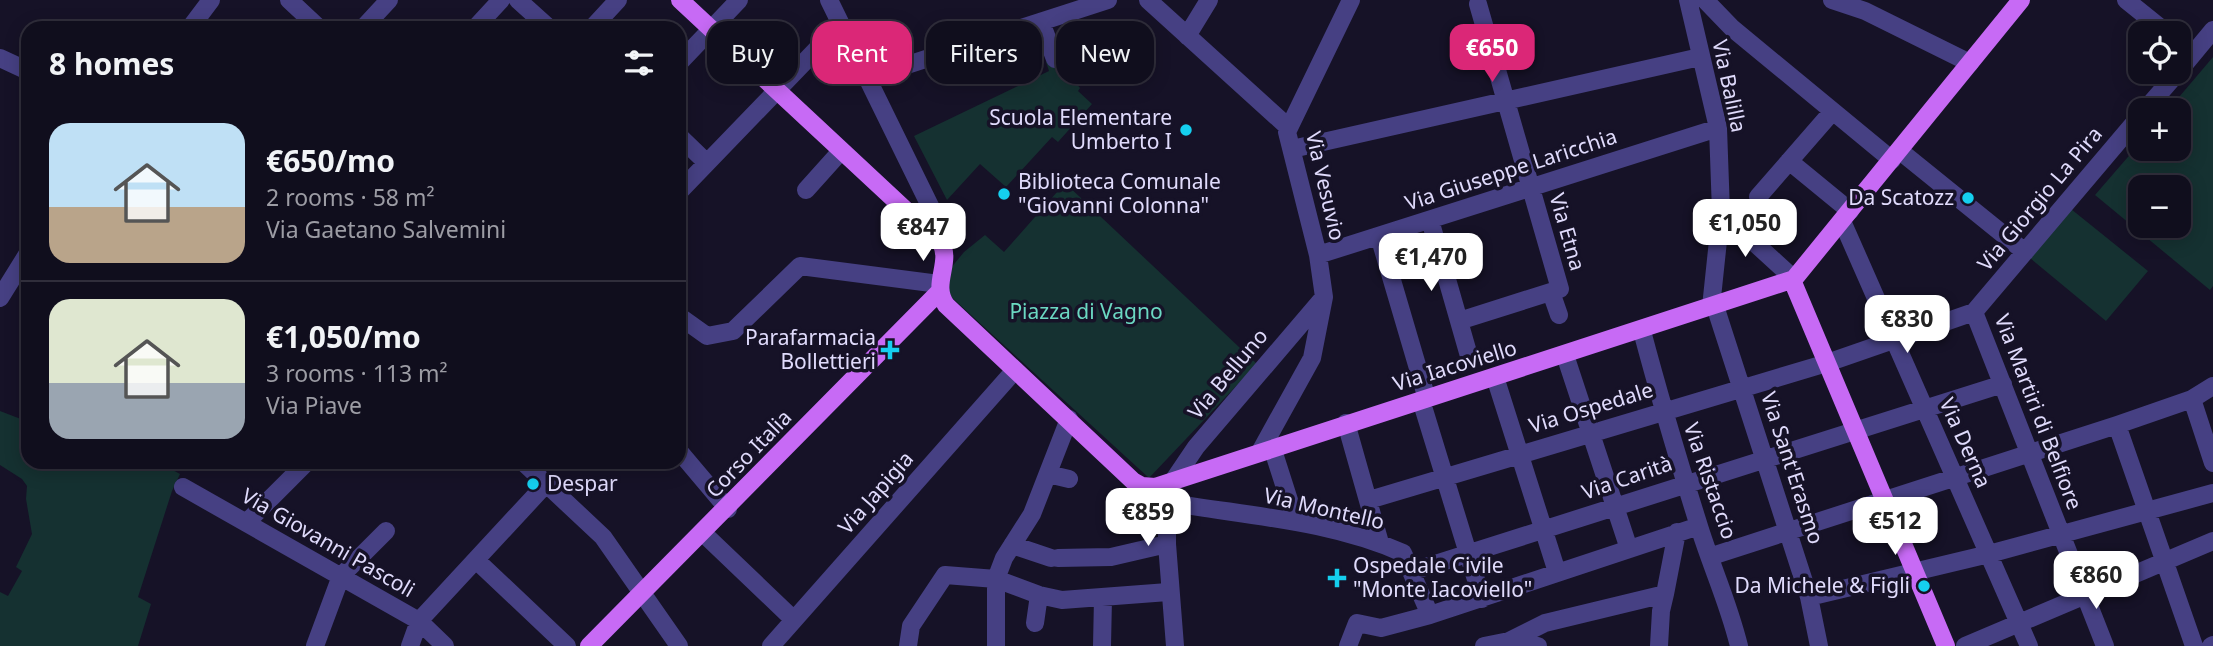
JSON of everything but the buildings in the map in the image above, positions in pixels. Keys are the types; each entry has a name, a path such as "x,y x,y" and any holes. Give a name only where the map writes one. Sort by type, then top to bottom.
{"main road":[{"path":"680,0 707,25"},
{"path":"1946,646 1793,279 2021,0"},
{"path":"768,84 944,247 940,288 946,305 1069,419"},
{"name":"Via Iacoviello","path":"1069,419 1133,481 1142,486 1171,484 1266,449 1642,331 1793,279"},
{"name":"Corso Italia","path":"589,646 728,509 940,288"}],"street":[{"path":"195,21 211,0"},
{"path":"289,0 312,21"},
{"path":"370,21 389,0"},
{"path":"482,21 501,0"},
{"path":"519,0 542,21"},
{"path":"598,21 618,0"},
{"path":"718,21 738,0"},
{"path":"829,0 840,21"},
{"path":"1042,22 1108,0"},
{"path":"1148,0 1288,127 1351,0"},
{"path":"1187,36 1209,0"},
{"name":"Via Balilla","path":"1688,0 1718,128 1720,212 1713,307"},
{"path":"1832,0 1865,10 1970,63"},
{"path":"2126,0 2152,21"},
{"name":"Via Etna","path":"1478,1 1530,187 1556,290 1559,314"},
{"path":"1714,4 1832,112 1896,156 2025,253"},
{"path":"1042,25 1055,59"},
{"path":"2191,45 2213,30"},
{"path":"686,56 707,33"},
{"path":"686,185 812,53"},
{"path":"1292,149 1700,57"},
{"path":"0,58 21,68"},
{"path":"870,84 931,208 933,215 923,226"},
{"path":"2155,98 2167,84"},
{"path":"1758,197 1832,112"},
{"name":"Via Vesuvio","path":"1266,449 1311,358 1324,297 1318,255 1287,132 1288,127"},
{"name":"Via Giuseppe Laricchia","path":"1318,255 1718,128"},
{"name":"Via Giorgio La Pira","path":"1974,312 2128,130"},
{"path":"686,143 707,163"},
{"path":"806,190 841,151"},
{"path":"1789,161 1846,216"},
{"path":"1720,212 1793,279"},
{"name":"Via Derna","path":"1846,216 1925,408 2029,646"},
{"path":"1430,220 1469,356"},
{"path":"1379,236 1444,477 1482,599"},
{"path":"0,298 21,264"},
{"path":"686,321 707,336 733,331 800,266 940,288"},
{"path":"1459,321 1556,290"},
{"name":"Via Belluno","path":"1171,484 1196,447 1324,297"},
{"name":"Via Sant'Erasmo","path":"1713,307 1742,387 1810,597 1819,646"},
{"name":"Via Ospedale","path":"1369,500 1662,410 1827,363 1974,312"},
{"name":"Via Martiri di Belfiore","path":"1974,312 2105,646"},
{"name":"Via Ristaccio","path":"1642,331 1662,410 1699,526 1727,599 1739,646"},
{"path":"1565,355 1629,549"},
{"name":"Via Japigia","path":"771,646 1015,370"},
{"path":"1494,377 1557,572"},
{"name":"Via Carità","path":"1413,578 1468,554 1686,482 2003,384"},
{"path":"1712,556 2116,425 2192,399 2213,386"},
{"path":"2192,399 2213,463"},
{"path":"996,646 996,579 1031,514 1069,419"},
{"path":"1346,423 1380,543"},
{"path":"2116,425 2194,646"},
{"path":"1266,449 1296,522"},
{"path":"686,458 728,509"},
{"path":"247,522 300,469"},
{"path":"410,646 419,621 476,560 537,470 603,537 643,591 678,646"},
{"path":"1048,474 1069,479"},
{"path":"1171,484 1167,502 1168,592 1175,646"},
{"name":"Via Giovanni Pascoli","path":"183,487 419,621 445,646"},
{"path":"1810,597 1989,554 2213,493"},
{"name":"Via Montello","path":"1167,502 1296,522 1380,543 1403,553 1430,615"},
{"path":"1348,646 1357,623 1381,628 1430,615 1699,526"},
{"path":"316,646 341,576 386,531"},
{"path":"703,533 794,620"},
{"path":"1659,646 1661,611 1677,533"},
{"path":"1965,646 2213,541"},
{"path":"1012,545 1055,558 1111,557 1167,544"},
{"path":"476,560 567,646"},
{"path":"908,646 911,626 945,575 996,579 1039,596 1062,600 1168,592"},
{"path":"1484,646 1509,641 1545,623 1665,594"},
{"path":"1035,623 1039,596"},
{"path":"1102,598 1102,646"},
{"path":"1509,641 1538,646"}],"green space":[{"path":"2213,57 2213,286 2210,290 2147,238 2191,238 2191,175 2128,175 2128,222 2095,195 2128,157 2128,161 2191,161 2191,98 2178,98"},
{"path":"1056,58 1056,84 1077,84 1080,88 1078,91 1092,104 1058,142 1052,137 1006,187 980,164 947,200 914,136 1022,84 1042,84 1042,74 1049,71 1046,62"},
{"name":"Piazza di Vagno","path":"1065,183 1257,364 1149,478 947,293 946,274 964,252 985,235 1004,252"},
{"path":"2071,209 2148,271 2106,321 2030,258"},
{"path":"0,411 21,419 21,469 171,469 180,474 138,597 151,604 138,646 0,646 0,592 8,596 22,571 16,567 32,534 26,499 27,486 22,479 0,465"}],"place":[{"name":"Scuola Elementare Umberto I","path":"1186,130"},
{"name":"Biblioteca Comunale \"Giovanni Colonna\"","path":"1004,194"},
{"name":"Da Scatozz","path":"1968,198"},
{"name":"Parafarmacia Bollettieri","path":"890,350"},
{"name":"Despar","path":"533,484"},
{"name":"Ospedale Civile \"Monte Iacoviello\"","path":"1337,578"},
{"name":"Da Michele & Figli","path":"1924,586"}]}
